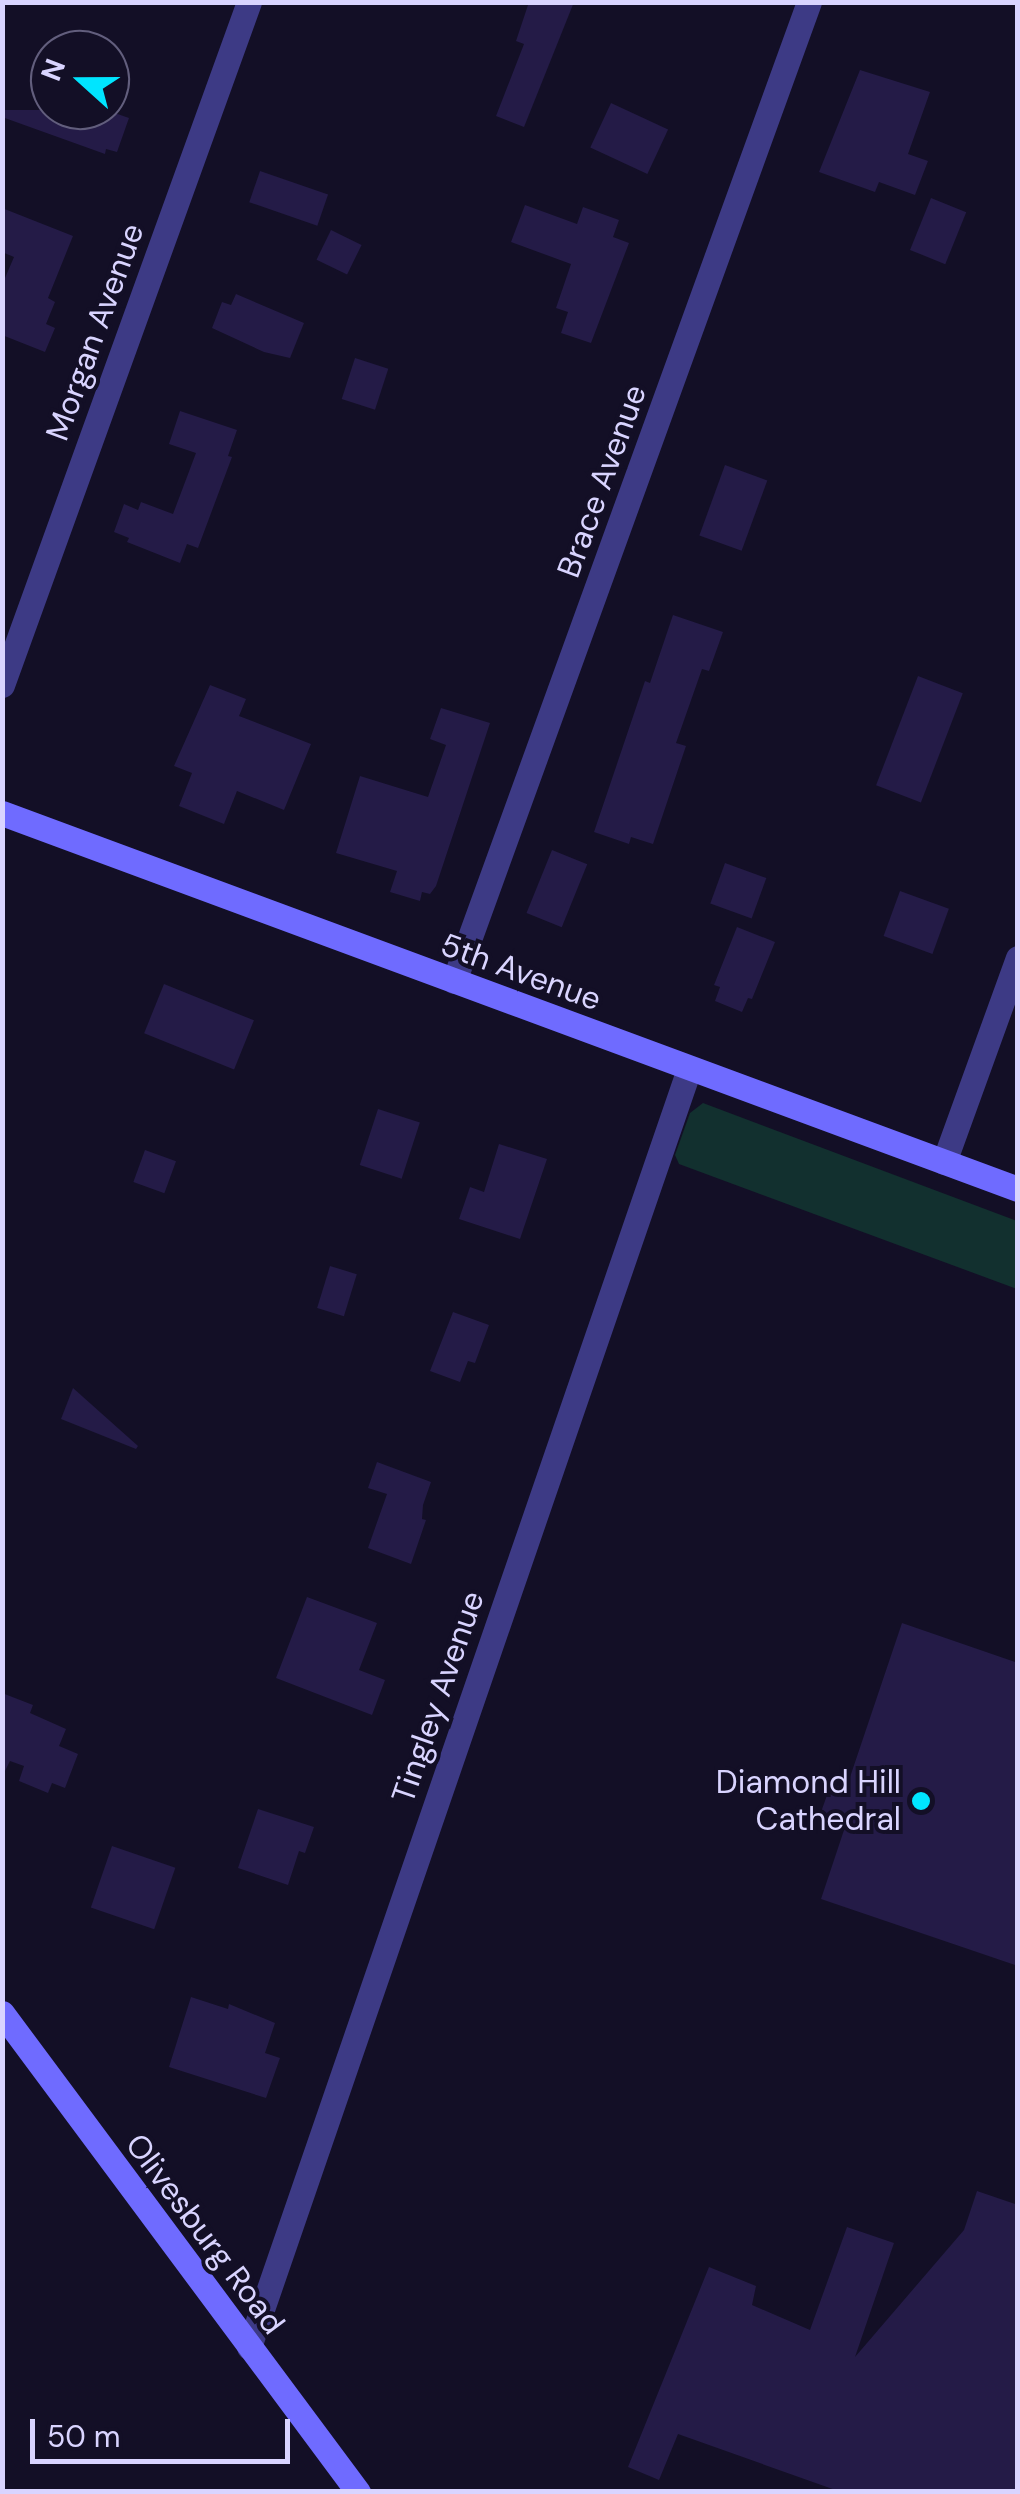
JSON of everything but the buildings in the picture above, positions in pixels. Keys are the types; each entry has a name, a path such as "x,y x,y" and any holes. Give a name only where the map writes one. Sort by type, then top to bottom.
{"street":[{"name":"Morgan Avenue","path":"2,684 249,2"},
{"name":"Brace Avenue","path":"454,981 810,2"},
{"name":"5th Avenue","path":"2,813 1018,1189"},
{"path":"944,1162 1018,958"},
{"name":"Tingley Avenue","path":"249,2347 689,1069"},
{"name":"Olivesburg Road","path":"2,2014 358,2492"}],"green space":[{"path":"703,1103 1017,1221 1017,1289 679,1164 675,1155 690,1113"}],"place":[{"name":"Diamond Hill Cathedral","path":"921,1801"}]}
